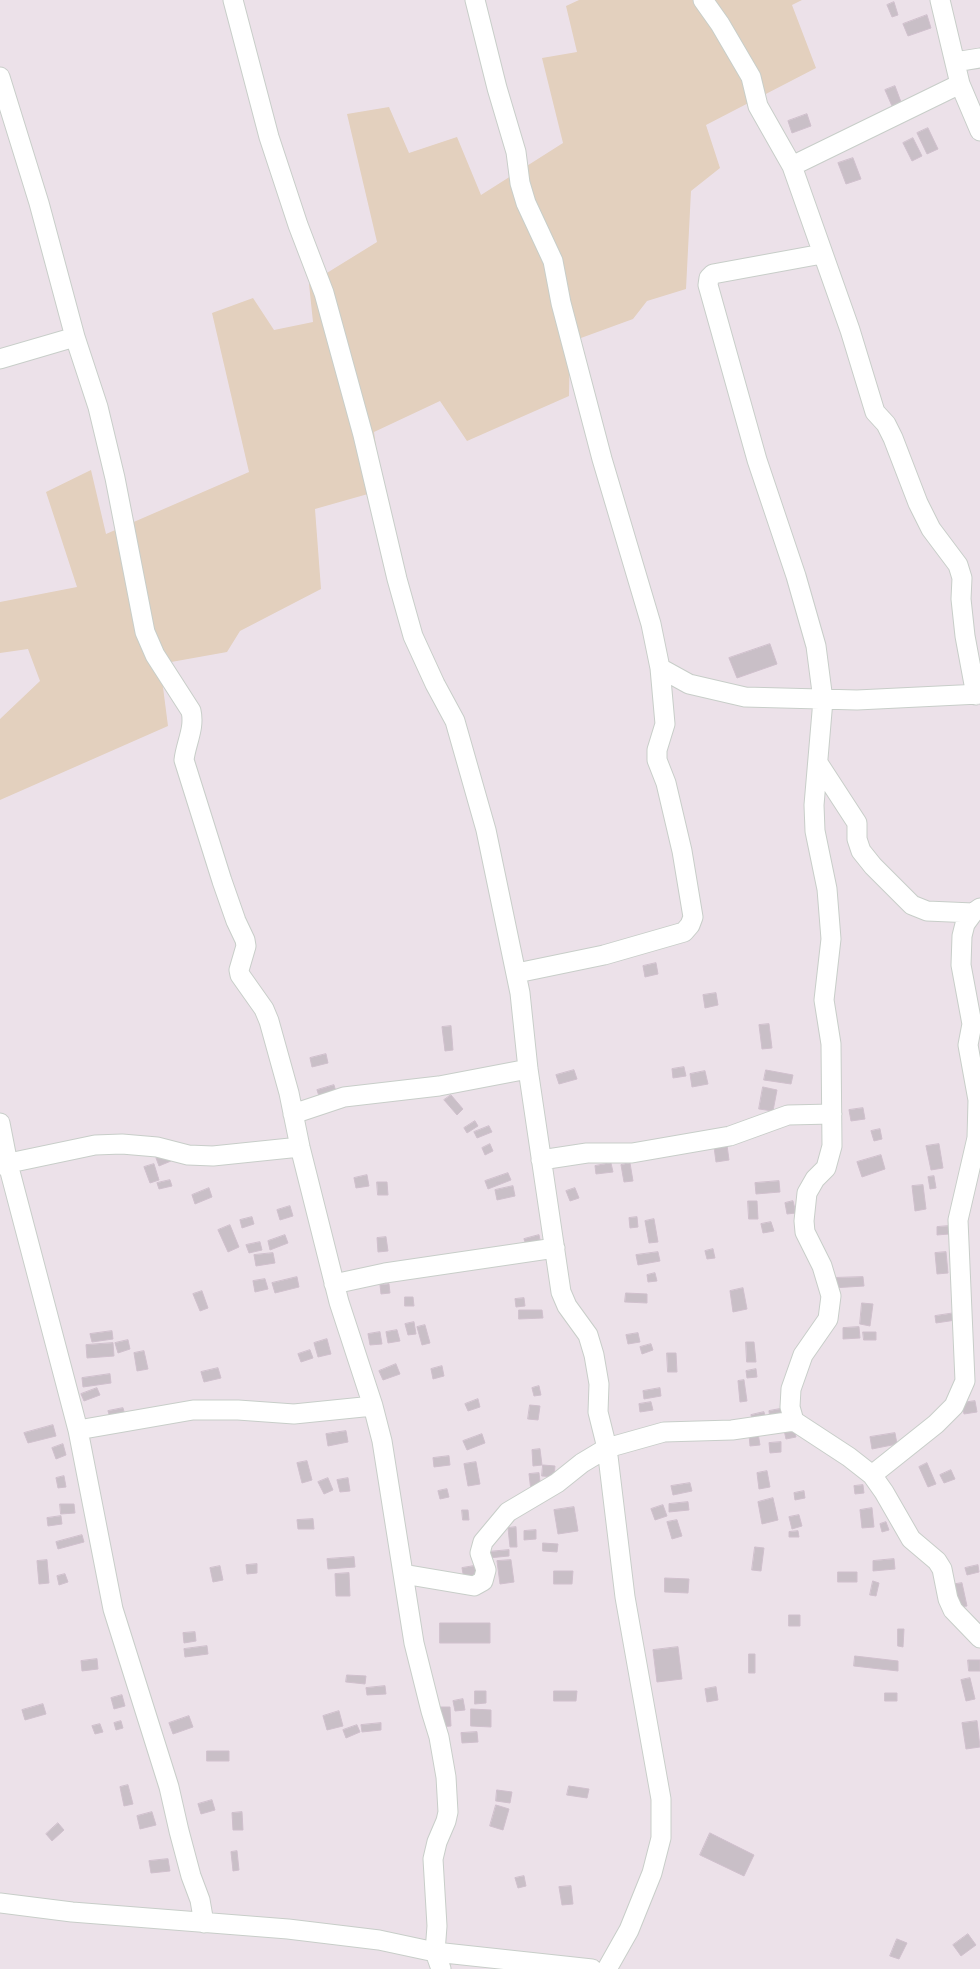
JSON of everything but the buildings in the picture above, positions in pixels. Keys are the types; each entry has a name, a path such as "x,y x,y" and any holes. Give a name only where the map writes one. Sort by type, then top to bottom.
{"street":[{"path":"233,0 270,137 298,225 324,293 363,435 397,579 414,636 435,684 455,721 486,830 516,973 528,1069 561,1292 567,1306 588,1335 594,1355 599,1384 598,1412 607,1448 625,1597 662,1799 661,1838 652,1873 629,1930 607,1969"},
{"path":"475,0 496,88 516,152 522,189 526,203 553,261 561,303 602,459 652,624 660,668 665,724 657,750 657,760 666,783 682,851 693,917 690,925 684,932 622,950 516,973"},
{"path":"660,668 688,684 745,697 823,700 978,694 965,636 962,578 958,565 931,529 918,503 893,438 886,424 876,412 850,330 792,166 758,106 750,77 720,24 703,0"},
{"path":"940,0 960,84 980,131"},
{"path":"955,62 980,58"},
{"path":"0,77 39,203 75,337 98,407 115,478 145,632 155,655 191,711 193,720 185,748 184,760 222,881 245,940 246,946 239,970 240,975 264,1009 269,1021 289,1093 300,1147 334,1284 373,1406 382,1441 414,1643 430,1711 439,1737 446,1777 448,1812 437,1842 434,1860 438,1960"},
{"path":"792,166 960,84"},
{"path":"822,254 714,274 709,278 708,285 757,460 796,576 816,646 823,700 814,805 815,831 827,889 831,939 824,1000 831,1044 832,1146 826,1168 815,1179 807,1194 804,1221 805,1232 822,1266 831,1296 828,1319 803,1356 791,1389 790,1407 794,1421 872,1475 911,1539 937,1561 942,1569 948,1599 953,1610 980,1638"},
{"path":"0,359 75,337"},
{"path":"663,705 688,684"},
{"path":"818,763 857,823 857,839 861,851 873,866 912,905 927,911 976,910"},
{"path":"872,1475 936,1424 954,1406 964,1381 958,1220 977,1138 978,1100 968,1045 972,1024 961,965 964,930 976,910"},
{"path":"293,1114 344,1097 439,1086 528,1069"},
{"path":"541,1160 587,1153 632,1154 730,1136 788,1115 832,1114"},
{"path":"0,1124 4,1164 78,1430 113,1609 169,1787 191,1876 200,1900 204,1923"},
{"path":"4,1164 95,1145 122,1144 157,1147 188,1155 214,1156 300,1147"},
{"path":"334,1284 385,1273 554,1248"},
{"path":"78,1430 193,1410 238,1410 294,1414 373,1406"},
{"path":"403,1574 474,1586 483,1581 486,1570 480,1553 483,1542 508,1512 556,1483 582,1463 607,1448 664,1432 732,1430 794,1421"},
{"path":"0,1903 72,1912 288,1929 379,1940 438,1960 592,1969"}],"shaded area":[{"path":"579,0 802,0 792,5 816,68 706,125 720,168 691,191 686,289 647,301 633,319 570,342 569,396 467,441 440,401 374,432 382,490 315,509 321,589 240,631 227,652 160,664 168,726 0,800 0,719 40,681 28,649 0,653 0,602 77,587 46,492 91,470 106,534 249,472 212,313 253,298 274,330 313,322 309,284 377,242 347,114 389,107 409,153 457,137 481,195 563,143 542,58 577,52 566,6"}]}
